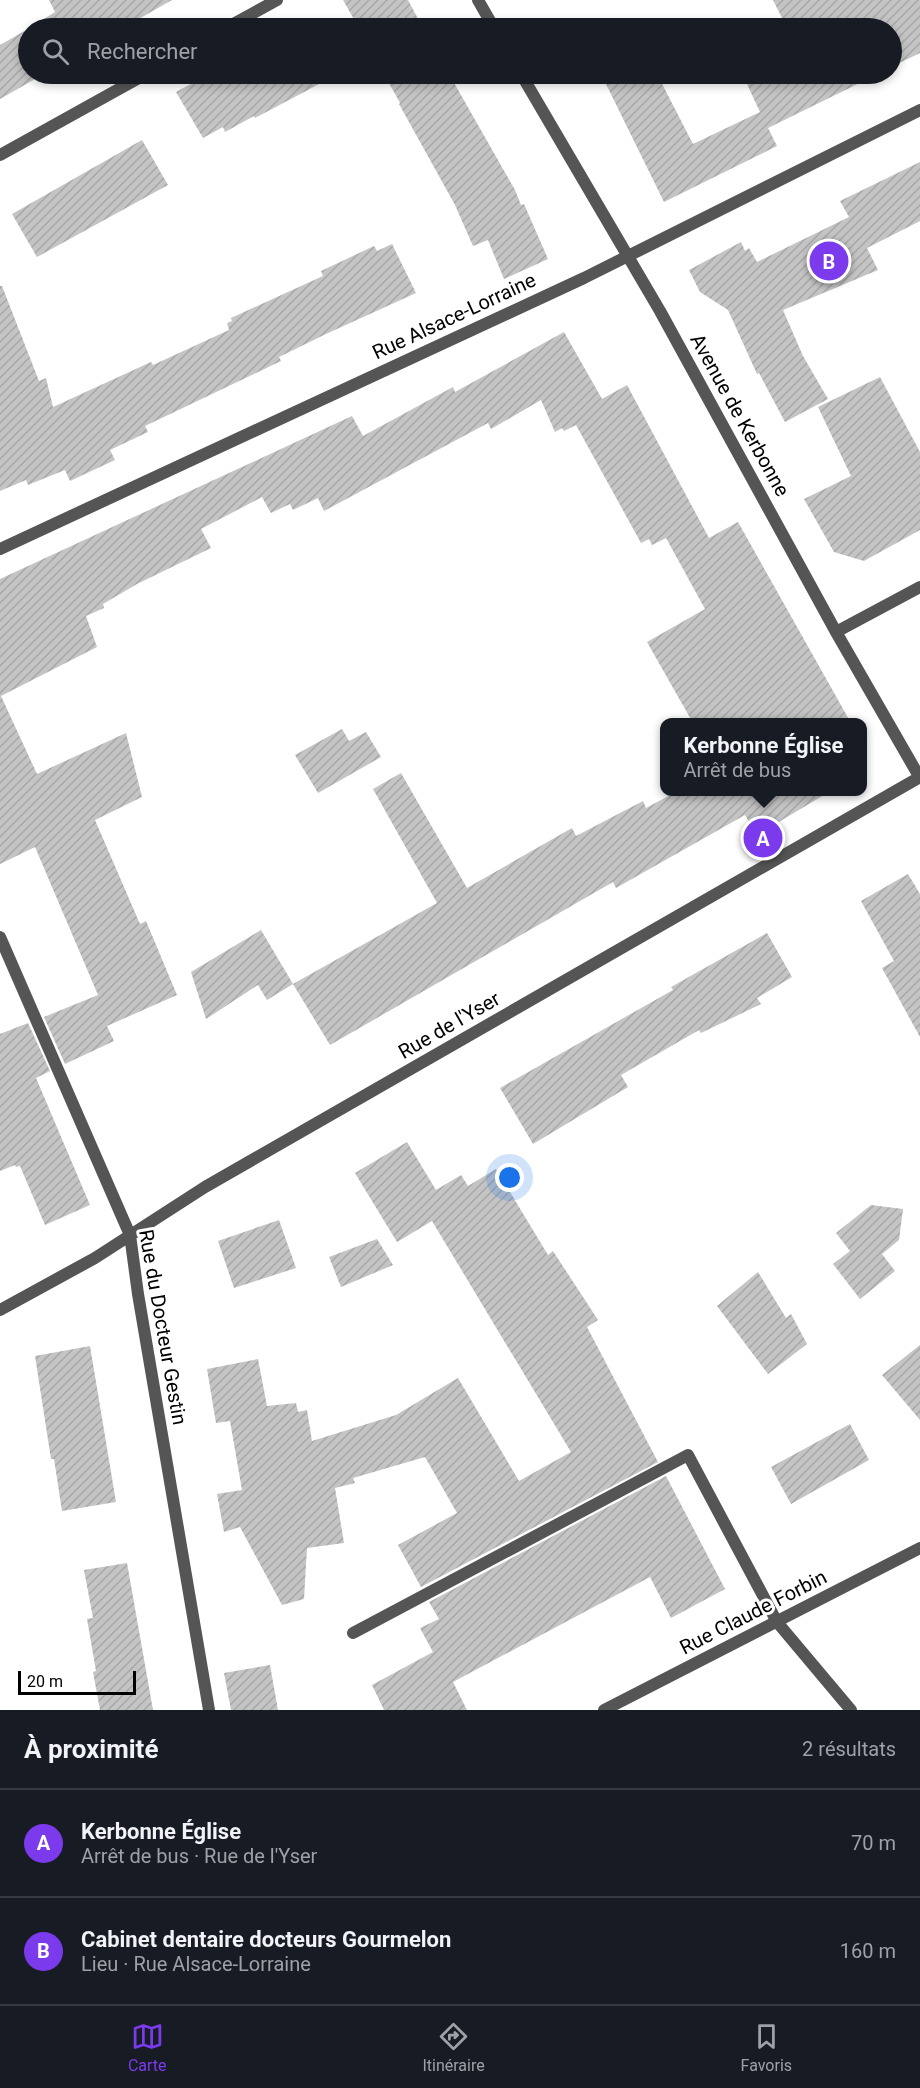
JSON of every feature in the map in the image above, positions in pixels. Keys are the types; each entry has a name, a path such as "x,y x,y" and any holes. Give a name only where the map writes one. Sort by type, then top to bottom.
{"street":[{"path":"244,18 277,0"},
{"path":"478,0 488,18"},
{"path":"0,155 128,84"},
{"name":"Avenue de Kerbonne","path":"527,84 660,311 836,632 920,778"},
{"name":"Rue Alsace-Lorraine","path":"0,549 584,278 920,110"},
{"path":"836,632 920,587"},
{"name":"Rue de l'Yser","path":"0,1310 95,1258 205,1187 920,778"},
{"name":"Rue du Docteur Gestin","path":"0,937 130,1234 138,1294 209,1710"},
{"path":"353,1633 688,1455 777,1622 851,1710"},
{"name":"Rue Claude Forbin","path":"604,1710 920,1548"}],"building":[{"path":"49,0 172,0 140,18 46,18 55,12"},
{"path":"343,0 408,0 418,18 353,18"},
{"path":"773,0 920,0 920,53 902,62 902,18 782,18"},
{"path":"18,35 18,84 26,84 0,99 0,45"},
{"path":"191,84 319,84 225,132 223,127 203,138 176,92"},
{"path":"390,84 455,84 515,190 521,205 524,204 548,259 504,279 488,240 473,246 455,205"},
{"path":"606,84 662,84 693,144 760,112 747,84 858,84 768,128 777,146 664,202"},
{"path":"142,140 168,185 37,257 12,214"},
{"path":"920,162 920,221 867,248 878,270 783,310 803,356 828,399 785,422 759,373 757,374 728,310 700,292 689,270 741,242 745,251 749,248 757,262 849,217 840,201"},
{"path":"392,244 416,293 279,357 281,361 145,426 148,432 110,450 115,460 70,481 65,470 28,485 26,480 0,491 0,286 2,286 39,381 46,378 53,407 151,362 153,365 229,330 227,323 232,321 231,318 323,276 321,271 374,246 377,251"},
{"path":"564,332 602,399 627,385 709,538 738,522 848,718 690,718 647,642 705,609 666,538 652,545 649,539 641,543 576,425 564,431 562,428 555,432 541,400 491,429 488,423 324,511 318,498 293,510 290,504 271,513 262,497 201,529 211,548 137,584 103,604 104,608 86,616 97,647 1,696 37,774 126,733 142,797 95,820 140,924 146,921 177,995 107,1026 114,1041 65,1064 44,1017 98,995 35,847 0,864 0,579 352,416 363,436 453,387 455,392"},
{"path":"880,377 920,452 920,530 864,561 834,552 804,499 851,476 818,407"},
{"path":"342,729 349,741 366,732 381,757 318,793 295,755"},
{"path":"401,773 467,888 572,828 576,836 643,801 646,808 668,796 822,796 757,835 745,815 616,888 613,882 330,1045 293,984 437,903 373,789"},
{"path":"908,874 920,894 920,1037 882,968 894,961 861,901"},
{"path":"261,930 293,984 267,1000 258,985 206,1019 191,972"},
{"path":"767,933 792,977 757,998 761,1004 701,1033 699,1030 621,1075 628,1087 533,1144 500,1088 673,990 671,987"},
{"path":"28,1023 50,1071 36,1078 90,1205 45,1225 20,1166 15,1165 0,1171 0,1034"},
{"path":"407,1142 436,1190 461,1175 468,1186 496,1169 548,1255 553,1251 598,1320 587,1327 658,1462 421,1587 398,1545 457,1513 425,1457 353,1478 355,1483 335,1488 344,1543 307,1548 304,1599 282,1605 240,1527 224,1532 217,1494 242,1490 230,1421 216,1423 207,1369 258,1359 267,1406 296,1403 298,1412 307,1410 312,1441 396,1415 458,1378 519,1481 571,1452 432,1221 397,1242 355,1173"},
{"path":"871,1205 903,1209 899,1240 882,1254 895,1271 860,1299 833,1264 850,1251 836,1233"},
{"path":"279,1220 296,1268 234,1288 218,1241"},
{"path":"377,1239 393,1265 341,1287 329,1257"},
{"path":"758,1272 786,1318 791,1314 807,1344 768,1374 717,1306"},
{"path":"920,1345 920,1420 882,1375"},
{"path":"90,1346 116,1502 62,1511 54,1459 51,1459 35,1356"},
{"path":"850,1424 869,1460 791,1504 771,1467"},
{"path":"666,1476 725,1589 671,1618 650,1577 453,1682 467,1710 384,1710 372,1685 433,1652 420,1628 439,1619 429,1602"},
{"path":"127,1563 153,1710 100,1710 87,1619 93,1618 84,1570"},
{"path":"270,1665 278,1710 231,1710 224,1673"}],"place":[{"name":"Cabinet dentaire docteurs Gourmelon","path":"829,261"},
{"name":"Kerbonne Église","path":"763,838"}]}
